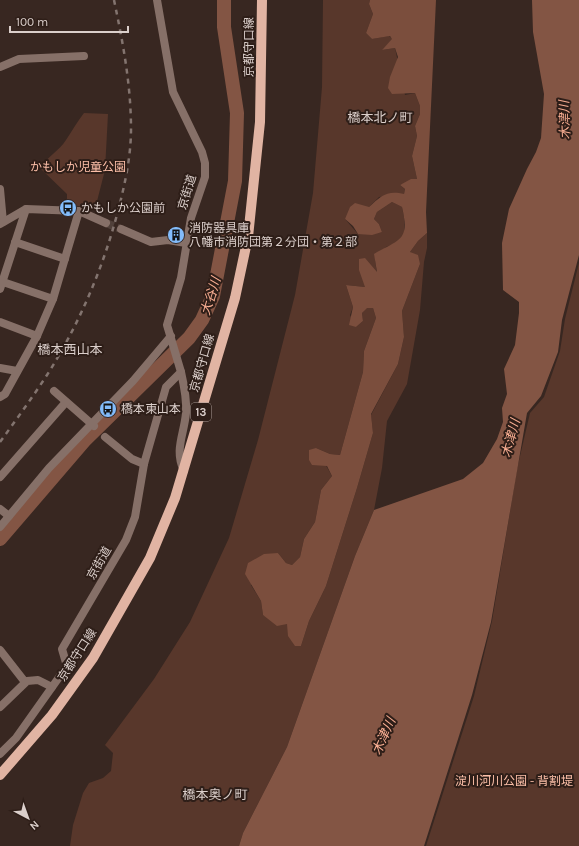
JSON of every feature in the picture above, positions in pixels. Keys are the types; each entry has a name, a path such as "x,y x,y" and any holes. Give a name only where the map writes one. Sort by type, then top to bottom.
{"main road":[{"name":"京都守口線","path":"0,775 52,715 93,658 150,558 176,498 235,298 248,237 260,122 262,0"}],"street":[{"name":"京街道","path":"157,0 173,92 202,152 205,163 205,177 191,218 181,278 167,325 185,390 186,413 178,454 184,471"},
{"path":"0,67 19,59 84,56"},
{"path":"0,189 2,223 26,209 79,211 106,223"},
{"path":"26,209 1,286 53,299"},
{"path":"0,397 5,394 36,336 53,299 79,211"},
{"path":"120,229 150,242 168,240 186,243"},
{"path":"15,242 65,259"},
{"path":"0,322 36,336"},
{"path":"0,528 49,468 93,425 134,381 171,336"},
{"path":"0,368 17,371"},
{"name":"京街道","path":"0,754 16,738 66,666 62,649 126,540 134,517 144,464 166,387 180,368"},
{"path":"54,391 93,425"},
{"path":"0,477 66,402"},
{"path":"105,437 132,459 144,464"},
{"path":"0,509 9,516"},
{"path":"1,655 25,682"},
{"path":"0,707 26,681 38,680 52,687"}],"green space":[{"path":"323,0 370,0 369,4 373,14 366,33 372,39 389,36 393,39 382,50 395,48 405,95 415,93 420,106 420,114 415,126 417,136 412,156 417,179 400,185 405,189 404,194 379,197 369,207 345,219 358,234 382,232 379,224 374,219 377,212 392,202 402,207 404,217 404,235 399,242 386,247 375,260 377,273 372,268 365,287 346,285 353,307 350,315 356,327 363,321 362,313 366,308 373,308 376,318 364,351 363,372 340,455 330,454 316,448 332,476 321,490 315,522 304,539 300,557 292,565 286,563 278,553 251,585 261,601 263,615 287,624 301,646 309,621 326,586 357,488 373,433 371,415 398,364 404,337 402,311 420,264 410,252 418,241 427,233 427,248 424,262 420,310 407,384 387,421 382,468 374,510 355,556 287,747 243,833 239,846 70,846 73,825 83,793 89,783 103,778 111,771 113,753 105,745 154,679 190,622 229,538 258,440 295,295 313,193 322,87"},
{"name":"かもしか児童公園","path":"84,113 108,114 105,170 95,209 67,204 67,194 40,168 63,144"},
{"name":"淀川河川公園 - 背割堤","path":"579,263 579,846 426,846 474,696 492,621 517,469 530,413 544,397 560,351 565,319"}],"shaded area":[{"path":"370,0 436,0 426,212 427,233 418,241 410,252 418,255 420,264 402,311 404,337 398,364 371,414 373,433 326,586 309,621 301,646 295,646 288,636 287,624 277,626 263,615 261,601 245,574 248,563 264,554 278,553 286,563 292,565 300,557 304,539 315,522 321,490 332,476 327,466 312,465 309,460 309,450 316,448 330,454 340,455 363,372 364,351 376,318 373,308 367,308 362,313 363,321 356,327 349,325 353,307 346,285 365,287 359,270 359,259 365,258 377,272 374,254 396,242 404,233 405,227 402,207 392,202 377,212 374,219 379,224 382,232 372,235 358,234 353,226 345,219 350,207 355,203 369,207 389,193 404,194 405,189 400,185 411,179 417,179 412,156 417,136 415,126 420,114 420,106 415,93 392,94 388,88 390,77 398,57 395,48 382,50 392,39 390,36 372,39 366,33 373,14 369,4"}],"water":[{"name":"木津川","path":"532,0 579,0 579,255 562,320 558,352 541,396 527,413 491,622 472,695 424,846 239,846 243,833 287,747 355,556 374,510 463,479 483,463 497,439 503,422 502,408 507,394 504,369 515,345 519,302 503,290 502,243 509,209 541,138 544,94 533,32"}],"waterway":[{"name":"大谷川","path":"0,539 85,440 189,338 202,320 213,296 235,181 237,113 224,27 224,0"}],"tunnel":[{"path":"106,223 121,229"}],"railway":[{"path":"0,442 47,375 81,314 99,271 120,203 129,157 131,113 126,64 114,0"}],"place":[{"name":"かもしか公園前","path":"68,208"},
{"name":"消防器具庫 八幡市消防団第２分団・第２部","path":"176,235"},
{"name":"橋本東山本","path":"108,409"}],"district":[{"name":"橋本北ノ町","path":"380,117"},
{"name":"橋本西山本","path":"70,349"},
{"name":"橋本奥ノ町","path":"215,794"}]}
